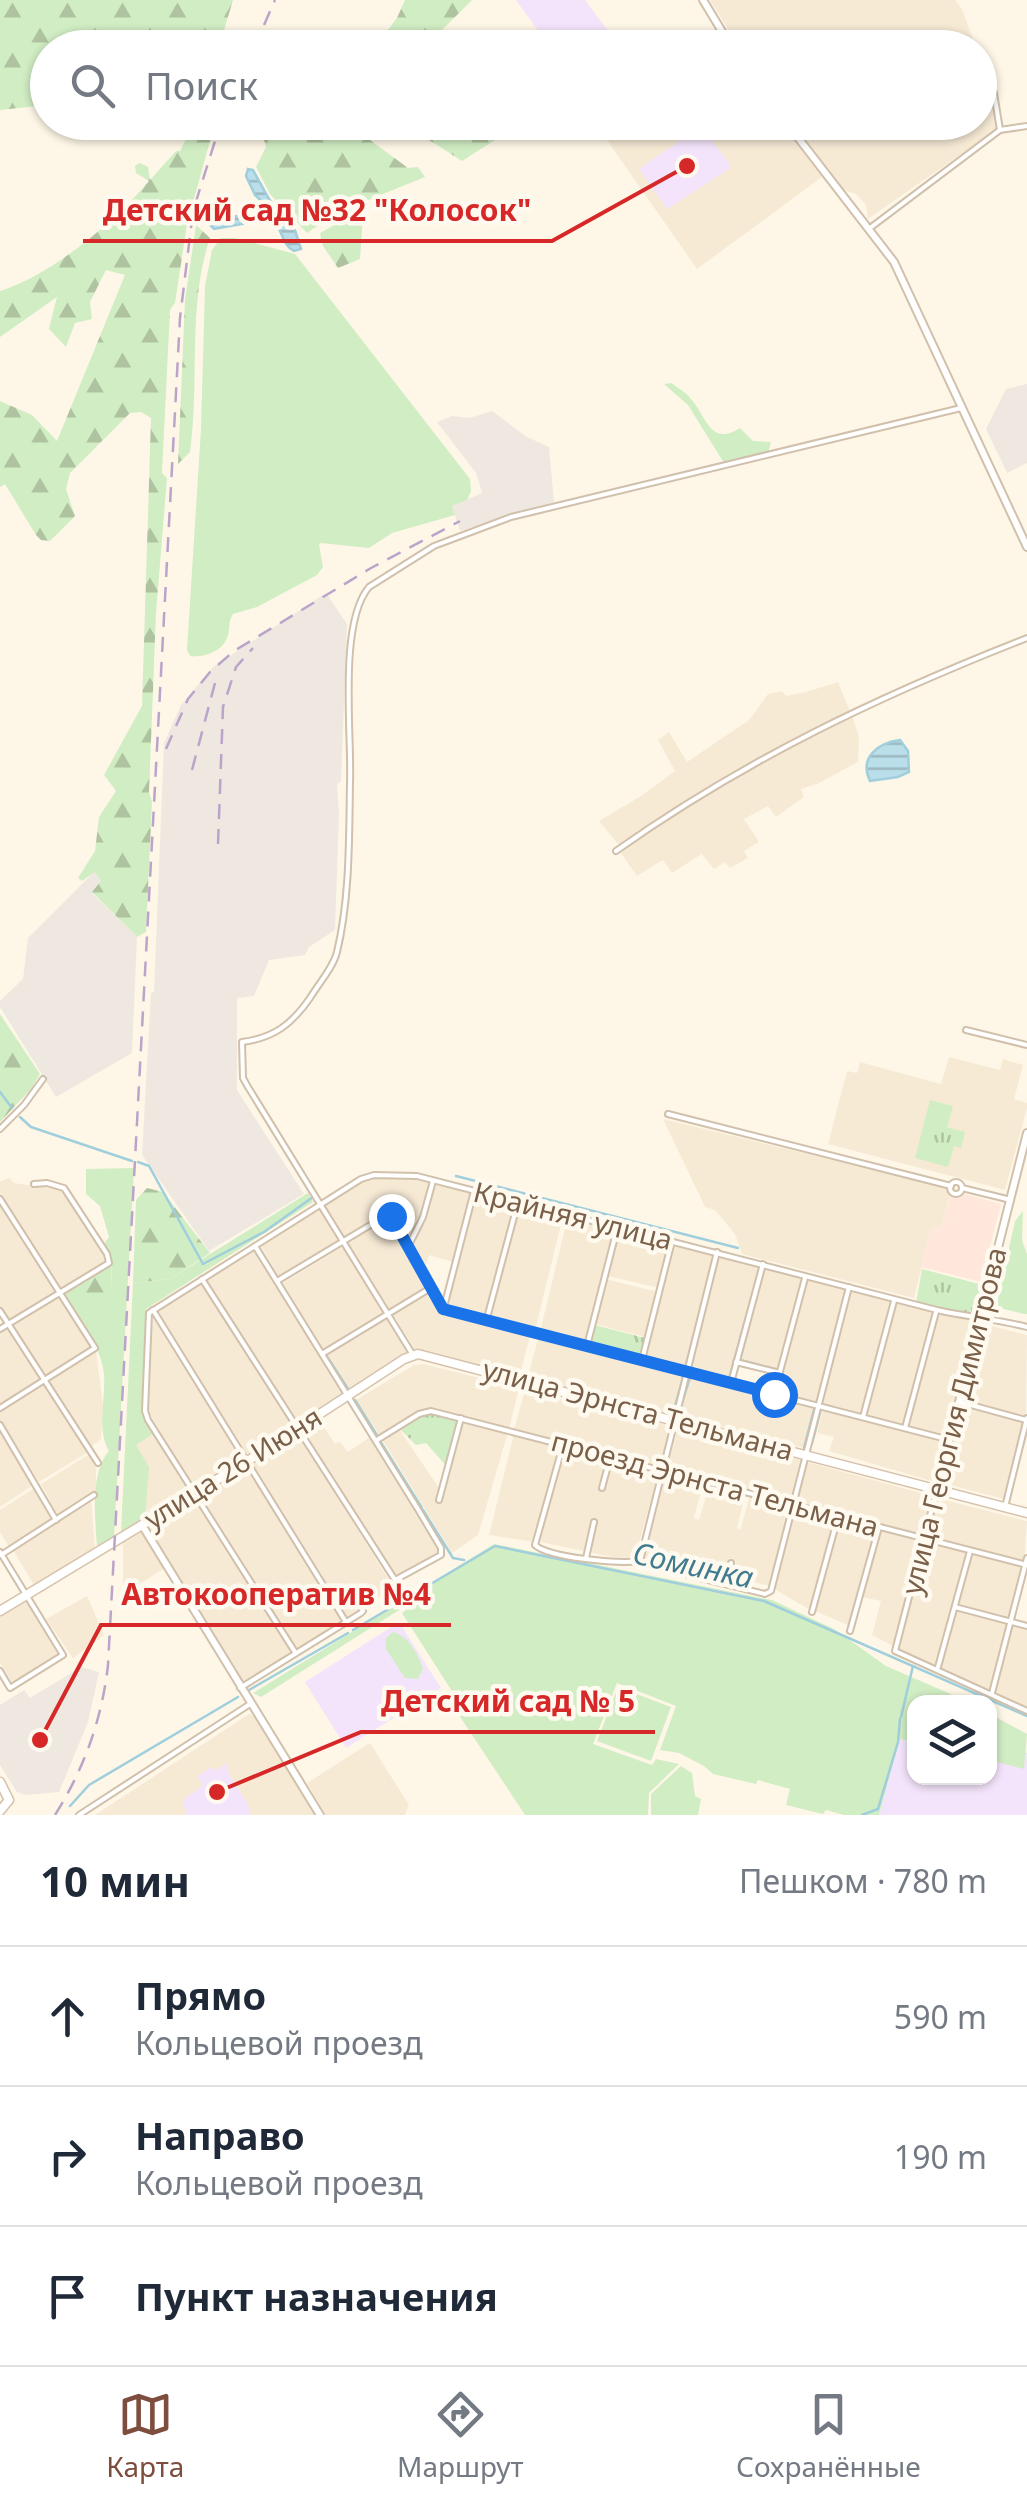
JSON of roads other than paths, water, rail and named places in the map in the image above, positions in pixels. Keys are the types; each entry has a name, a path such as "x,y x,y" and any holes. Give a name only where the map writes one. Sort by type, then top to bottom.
{"main road":[{"path":"348,1396 413,1355"},
{"name":"улица Эрнста Тельмана","path":"413,1355 430,1355 1027,1513"},
{"name":"улица 26 Июня","path":"0,1611 348,1396"},
{"path":"0,1782 9,1803 0,1811"}],"street":[{"path":"703,0 721,30"},
{"path":"997,112 1000,130"},
{"path":"997,132 1027,126"},
{"path":"799,140 870,228 901,276 1027,548"},
{"path":"870,228 987,140"},
{"path":"413,1355 243,1078 242,1042 271,1036 286,1027 304,1006 336,952 350,802 350,632 363,594 434,546 510,517 961,408"},
{"path":"616,851 680,806 785,746 905,687 1027,638"},
{"path":"966,1030 1027,1045"},
{"path":"0,1130 43,1079"},
{"path":"668,1114 950,1186 958,1182 962,1188 1011,1200"},
{"name":"улица Георгия Димитрова","path":"938,1668 894,1651 1027,1133"},
{"name":"Крайняя улица","path":"151,1312 374,1175 433,1180 937,1310 1027,1327"},
{"path":"408,1247 423,1217 433,1180"},
{"path":"0,1330 108,1263 107,1254 64,1188 34,1184"},
{"path":"443,1309 474,1191"},
{"path":"0,1199 95,1348 0,1408"},
{"path":"486,1320 518,1202"},
{"path":"277,1281 384,1216 394,1219 443,1309 950,1440"},
{"path":"587,1346 618,1227"},
{"path":"642,1360 672,1241"},
{"path":"202,1279 395,1580 441,1555 441,1548 376,1440 255,1246"},
{"path":"563,1445 535,1545 541,1551 586,1558 640,1561 717,1252"},
{"path":"730,1383 763,1264"},
{"path":"774,1394 805,1276"},
{"path":"688,1575 765,1594 770,1591 849,1287"},
{"path":"322,1354 430,1288"},
{"path":"863,1417 894,1299"},
{"path":"0,1310 98,1463"},
{"path":"905,1428 937,1310"},
{"path":"151,1312 346,1622"},
{"path":"151,1312 145,1411 295,1652"},
{"path":"736,1362 780,1374"},
{"path":"960,1402 1027,1419 1004,1506"},
{"name":"проезд Эрнста Тельмана","path":"376,1440 425,1412 461,1418 1026,1565"},
{"path":"439,1500 461,1418"},
{"path":"0,1425 56,1520"},
{"path":"1020,1447 1027,1449"},
{"path":"602,1488 610,1458"},
{"path":"0,1671 10,1688 64,1656 1,1554 94,1495"},
{"path":"812,1612 838,1517"},
{"path":"586,1558 594,1522"},
{"path":"142,1525 320,1815"},
{"path":"850,1631 879,1527"},
{"path":"970,1550 938,1668 1027,1711"},
{"path":"992,1694 1027,1558"},
{"path":"726,1584 732,1562"},
{"path":"240,1688 363,1611 360,1606"},
{"path":"954,1607 1027,1626"},
{"path":"79,1815 250,1704"}],"water":[{"path":"248,169 253,170 269,199 295,230 301,249 290,248 270,219 214,229 211,226 225,218 272,211 255,195 246,176"},
{"path":"900,740 908,751 909,772 870,781 867,765 872,753 884,744"}],"waterway":[{"path":"0,1092 12,1108"},
{"path":"20,1117 31,1127 132,1161"},
{"path":"138,1162 149,1166 203,1264 264,1232 313,1197"},
{"path":"456,1176 738,1248"},
{"path":"259,1248 278,1278"},
{"path":"685,1369 714,1256"},
{"path":"718,1257 690,1369 731,1380"},
{"path":"729,1379 760,1267"},
{"path":"764,1267 740,1360 777,1372"},
{"path":"280,1282 323,1352"},
{"path":"326,1355 348,1389"},
{"path":"672,1417 684,1374"},
{"path":"679,1412 691,1374"},
{"path":"733,1381 772,1391 777,1375"},
{"path":"355,1400 378,1437"},
{"path":"804,1448 815,1406"},
{"path":"812,1443 821,1409"},
{"path":"380,1441 422,1508"},
{"path":"423,1510 453,1558 464,1560"},
{"name":"Соминка","path":"353,1630 495,1546 764,1601 1027,1716"},
{"name":"Соминка","path":"249,1690 348,1633"},
{"path":"901,1717 913,1666"},
{"name":"Соминка","path":"70,1806 89,1785 238,1697"},
{"path":"862,1815 878,1809 898,1742 900,1719"},
{"path":"0,1792 5,1799 2,1802"}],"railway":[{"path":"262,30 275,0"},
{"path":"55,1815 90,1743 108,1665 180,318 193,211 215,140"},
{"path":"166,749 188,699 234,651 371,568 460,521"},
{"path":"218,844 223,707 236,667 253,648"},
{"path":"192,770 215,683"}],"place":[{"name":"Детский сад №32 \"Колосок\"","path":"687,166"},
{"name":"Автокооператив №4","path":"40,1740"},
{"name":"Детский сад № 5","path":"217,1792"}]}
